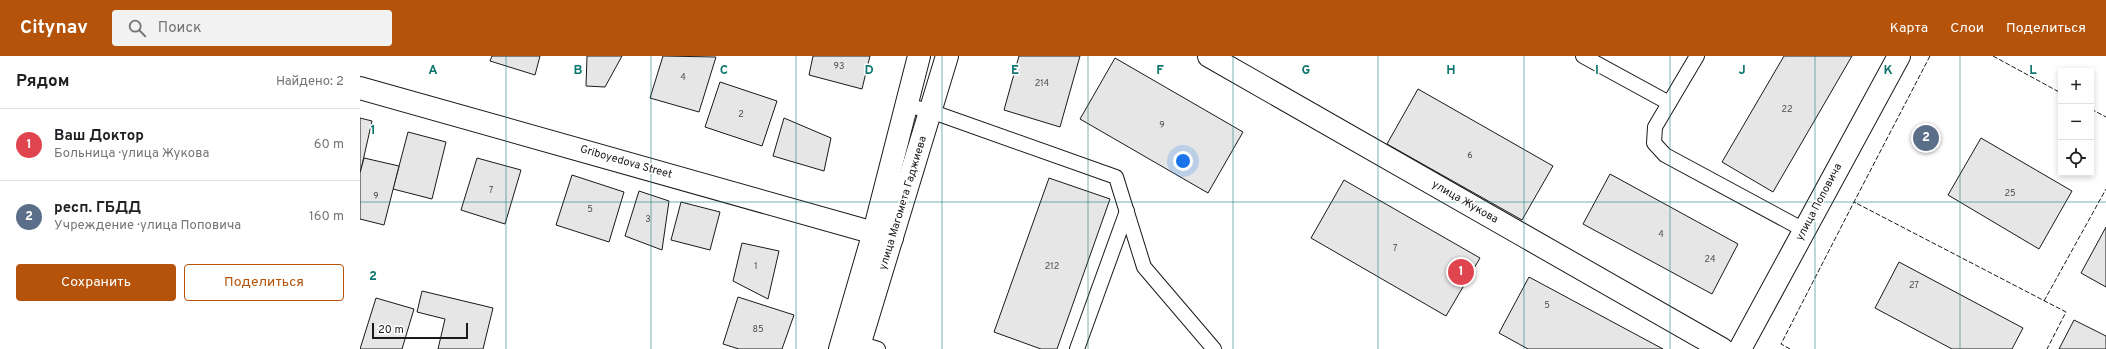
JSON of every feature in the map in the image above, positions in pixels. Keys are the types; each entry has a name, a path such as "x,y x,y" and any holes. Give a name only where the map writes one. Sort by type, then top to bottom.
{"street":[{"name":"улица Магомета Гаджиева","path":"856,346 883,235 905,104 919,56"},
{"name":"улица Магомета Гаджиева","path":"883,235 930,111 947,56"},
{"name":"улица Жукова","path":"1209,56 1722,349"},
{"name":"улица Поповича","path":"1740,349 1899,56"},
{"name":"Griboyedova Street","path":"360,88 883,235"}],"lane":[{"path":"1583,56 1669,104"},
{"path":"1697,56 1655,127 1654,143 1665,155 1804,230"},
{"path":"905,104 930,111 1116,177 1144,267 1214,349"},
{"path":"1077,349 1127,211"}],"building":[{"path":"492,56 540,56 535,75 490,61"},
{"path":"587,56 622,56 605,87 586,86"},
{"path":"663,56 716,57 699,112 650,98"},
{"path":"813,56 870,56 862,89 809,75"},
{"path":"1019,56 1080,56 1060,127 1004,110"},
{"path":"1784,56 1852,56 1773,192 1722,162"},
{"path":"1115,58 1243,132 1208,193 1080,119"},
{"path":"720,82 777,101 762,146 705,127"},
{"path":"1418,89 1553,166 1522,220 1387,144"},
{"path":"360,118 372,121 360,174"},
{"path":"784,118 831,138 824,171 773,156"},
{"path":"408,132 446,142 432,199 393,189"},
{"path":"1981,138 2072,191 2039,249 1948,195"},
{"path":"364,158 399,166 384,225 360,219 360,173"},
{"path":"477,158 521,170 505,224 461,210"},
{"path":"1610,174 1738,244 1712,294 1583,224"},
{"path":"572,175 624,192 609,242 556,225"},
{"path":"1049,178 1110,199 1057,349 1041,349 994,332"},
{"path":"1344,180 1480,258 1446,316 1311,238"},
{"path":"639,191 669,201 662,250 625,236"},
{"path":"681,202 720,212 710,250 671,240"},
{"path":"2106,227 2106,287 2081,273"},
{"path":"742,243 779,251 768,299 733,281"},
{"path":"1899,262 2023,328 2012,349 1952,349 1875,308"},
{"path":"1529,277 1663,349 1528,349 1499,333"},
{"path":"422,291 493,308 483,349 438,349 445,319 417,312"},
{"path":"738,297 794,315 782,349 739,349 723,344"},
{"path":"376,298 414,309 402,349 360,349"},
{"path":"2074,320 2106,336 2106,349 2059,349"}],"fence":[{"path":"1930,56 1854,202 2066,312 2047,349"},
{"path":"1993,56 2058,91"},
{"path":"2094,111 2106,117"},
{"path":"2044,301 2106,189"},
{"path":"1790,349 1781,344 1854,202 1856,203"}],"place":[{"name":"респ. ГБДД","path":"1926,138"},
{"name":"Ваш Доктор","path":"1461,272"}]}
